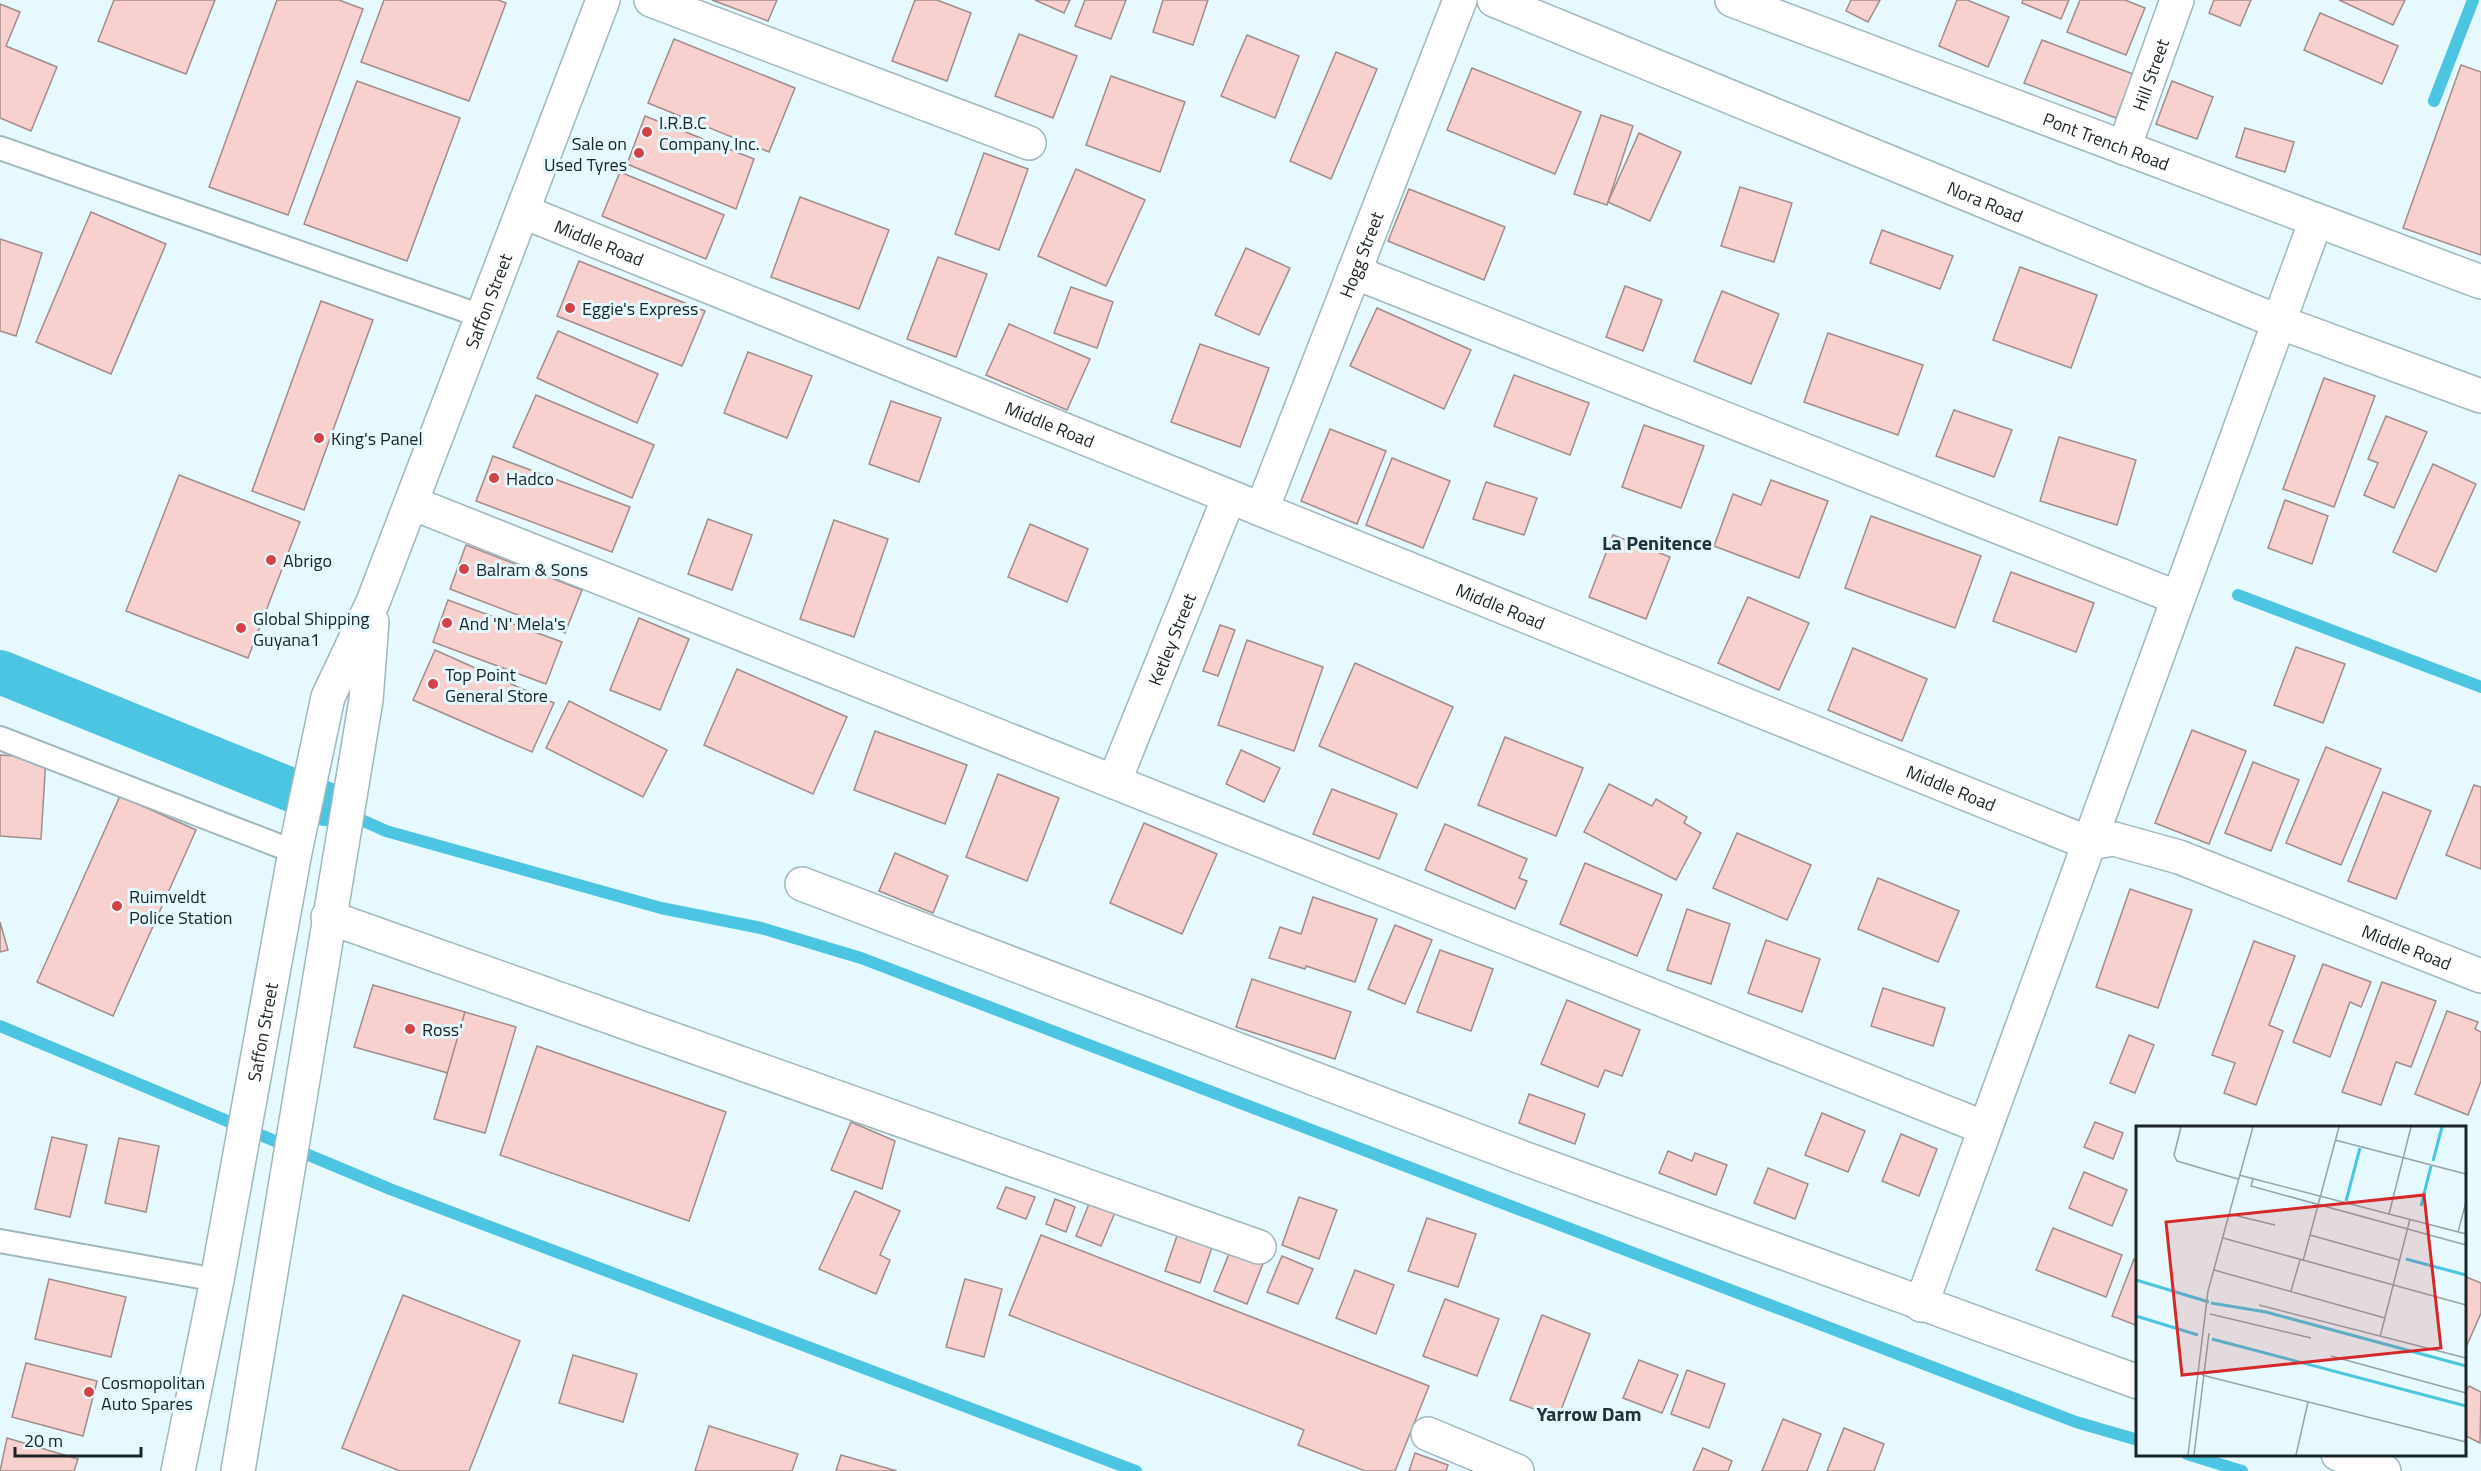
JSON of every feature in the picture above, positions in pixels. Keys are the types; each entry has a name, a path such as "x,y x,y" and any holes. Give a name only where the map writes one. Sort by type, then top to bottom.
{"street":[{"name":"Saffon Street","path":"177,1471 217,1280 295,852 328,697 373,602 484,317 603,0"},
{"path":"651,0 1029,143"},
{"name":"Hogg Street","path":"1262,509 1460,0"},
{"name":"Nora Road","path":"1494,0 2279,322 2481,396"},
{"name":"Pont Trench Road","path":"1732,0 2481,282"},
{"name":"Hill Street","path":"2124,148 2177,0"},
{"name":"Middle Road","path":"524,212 2089,843 2114,838 2179,857 2481,976"},
{"path":"1921,1305 2316,220"},
{"path":"1354,272 2178,598"},
{"name":"Ketley Street","path":"1114,782 1229,497"},
{"path":"412,503 1985,1128"},
{"name":"Saffon Street","path":"238,1471 328,917 366,700 373,602"},
{"path":"802,884 1307,1077 1921,1305 2136,1381"},
{"path":"328,917 1259,1247"},
{"path":"1428,1434 1517,1471"},
{"path":"2341,1456 2384,1471"}],"lane":[{"path":"0,148 484,317"},
{"path":"0,738 295,852"},
{"path":"0,1241 217,1280"}],"building":[{"path":"114,0 215,0 186,74 98,41"},
{"path":"277,0 339,0 363,9 288,215 209,187"},
{"path":"384,0 498,0 506,3 469,101 361,62"},
{"path":"712,0 777,0 768,21"},
{"path":"915,0 937,0 971,13 947,81 892,61"},
{"path":"1035,0 1070,0 1064,13"},
{"path":"1085,0 1126,0 1111,39 1075,26"},
{"path":"1163,0 1208,0 1193,45 1153,32"},
{"path":"1851,0 1880,0 1868,22 1846,11"},
{"path":"1957,0 1967,0 2009,17 1988,67 1939,46"},
{"path":"2023,0 2069,0 2061,19 2022,3"},
{"path":"2080,0 2125,0 2145,8 2126,55 2067,32"},
{"path":"2214,0 2251,0 2240,26 2209,13"},
{"path":"2339,0 2405,0 2393,25"},
{"path":"0,4 20,12 6,46 57,67 31,131 0,118"},
{"path":"2320,13 2398,46 2382,84 2304,50"},
{"path":"1019,34 1077,56 1053,118 995,96"},
{"path":"1247,35 1299,56 1275,118 1221,96"},
{"path":"674,39 795,88 769,152 648,103"},
{"path":"2042,40 2133,74 2116,118 2024,83"},
{"path":"1336,52 1377,69 1331,179 1290,161"},
{"path":"2461,65 2481,72 2481,255 2403,228"},
{"path":"1472,68 1581,112 1555,174 1447,130"},
{"path":"1111,76 1185,102 1160,172 1086,145"},
{"path":"357,81 460,118 407,261 304,224"},
{"path":"2172,81 2213,97 2197,139 2156,124"},
{"path":"1601,115 1633,126 1607,205 1574,194"},
{"path":"645,116 754,159 736,209 627,164"},
{"path":"2245,128 2294,142 2285,172 2236,157"},
{"path":"1639,133 1681,152 1650,221 1608,202"},
{"path":"984,153 1028,169 999,250 955,234"},
{"path":"1076,169 1145,200 1106,286 1038,256"},
{"path":"620,172 724,215 706,259 602,216"},
{"path":"1740,187 1792,203 1774,262 1721,246"},
{"path":"1409,189 1505,227 1484,280 1388,241"},
{"path":"800,197 889,230 859,309 771,277"},
{"path":"91,212 166,244 111,374 36,342"},
{"path":"1882,230 1953,256 1940,289 1870,263"},
{"path":"0,239 42,253 16,336 0,331"},
{"path":"1246,248 1290,268 1259,335 1215,315"},
{"path":"938,257 987,274 956,357 907,339"},
{"path":"579,261 705,311 682,366 557,316"},
{"path":"2020,267 2097,295 2071,368 1993,340"},
{"path":"1625,286 1662,300 1643,351 1606,337"},
{"path":"1071,287 1113,302 1097,348 1054,333"},
{"path":"1722,291 1779,314 1751,384 1694,361"},
{"path":"321,301 373,320 304,510 252,491"},
{"path":"1377,308 1471,350 1444,409 1350,366"},
{"path":"1009,324 1090,359 1067,410 986,375"},
{"path":"558,331 658,374 637,423 537,378"},
{"path":"1828,333 1923,365 1898,435 1804,402"},
{"path":"1200,344 1269,368 1240,447 1171,422"},
{"path":"748,352 812,376 787,438 724,413"},
{"path":"1514,375 1589,403 1570,455 1494,426"},
{"path":"2324,378 2375,396 2334,507 2283,489"},
{"path":"536,395 654,445 632,498 513,447"},
{"path":"891,401 941,418 919,482 869,464"},
{"path":"1954,410 2012,430 1994,477 1936,456"},
{"path":"2386,416 2427,432 2394,508 2364,495 2378,463 2368,459"},
{"path":"1644,425 1704,446 1681,508 1622,487"},
{"path":"1330,429 1386,451 1357,524 1301,501"},
{"path":"2059,437 2136,460 2117,525 2040,501"},
{"path":"493,456 630,507 612,552 476,501"},
{"path":"1392,458 1450,481 1423,548 1366,525"},
{"path":"2433,464 2476,484 2436,572 2393,552"},
{"path":"179,475 300,522 248,658 126,611"},
{"path":"1771,480 1828,501 1799,578 1714,546 1733,494 1761,505"},
{"path":"1486,482 1537,498 1524,535 1473,519"},
{"path":"2285,500 2328,516 2312,564 2268,548"},
{"path":"1871,516 1981,556 1955,628 1845,588"},
{"path":"708,519 752,535 732,590 688,574"},
{"path":"834,520 888,539 854,637 800,619"},
{"path":"1030,524 1088,549 1067,602 1008,577"},
{"path":"1613,535 1670,557 1646,619 1589,597"},
{"path":"466,545 582,590 565,633 450,589"},
{"path":"2011,572 2094,603 2076,652 1993,621"},
{"path":"1748,597 1809,623 1779,690 1718,663"},
{"path":"448,600 562,642 546,684 433,642"},
{"path":"639,618 689,639 660,710 610,690"},
{"path":"1220,625 1235,630 1218,676 1203,671"},
{"path":"1247,640 1323,667 1294,751 1218,725"},
{"path":"2296,647 2345,664 2323,723 2274,705"},
{"path":"1853,648 1927,679 1902,741 1828,710"},
{"path":"435,650 554,703 532,752 413,700"},
{"path":"1355,663 1453,707 1417,788 1319,746"},
{"path":"737,669 847,717 813,794 704,745"},
{"path":"569,701 667,750 643,797 546,748"},
{"path":"2192,730 2246,751 2209,844 2155,823"},
{"path":"875,731 967,765 945,824 854,790"},
{"path":"1505,737 1583,768 1556,836 1478,805"},
{"path":"2326,747 2381,769 2341,865 2286,843"},
{"path":"1241,750 1280,768 1264,802 1226,784"},
{"path":"0,755 46,758 41,839 0,836"},
{"path":"2253,762 2299,780 2271,851 2225,833"},
{"path":"998,774 1059,798 1027,881 966,857"},
{"path":"1609,784 1652,806 1656,799 1687,817 1684,823 1701,833 1676,880 1584,832"},
{"path":"2474,785 2481,787 2481,869 2446,855"},
{"path":"1332,789 1397,814 1379,859 1313,834"},
{"path":"2383,792 2431,811 2396,899 2348,881"},
{"name":"Ruimveldt Police Station","path":"120,796 196,830 113,1016 37,982"},
{"path":"1144,823 1217,854 1182,934 1110,903"},
{"path":"1445,824 1527,859 1519,878 1527,881 1515,909 1425,870"},
{"path":"1737,833 1811,865 1787,920 1713,888"},
{"path":"895,853 948,876 933,913 879,891"},
{"path":"1585,863 1662,895 1637,956 1560,924"},
{"path":"1878,878 1959,911 1938,962 1858,929"},
{"path":"2130,889 2192,910 2158,1008 2096,987"},
{"path":"1313,897 1377,919 1355,982 1306,966 1305,969 1269,958 1280,927 1301,934"},
{"path":"1687,909 1730,924 1711,984 1667,970"},
{"path":"0,922 8,950 0,952"},
{"path":"1395,925 1432,940 1405,1004 1368,989"},
{"path":"1766,940 1820,959 1802,1012 1748,993"},
{"path":"2254,941 2295,956 2269,1025 2283,1031 2256,1105 2224,1093 2235,1063 2212,1055"},
{"path":"1440,950 1493,969 1471,1031 1417,1012"},
{"path":"2323,964 2371,982 2361,1007 2350,1002 2330,1057 2293,1042"},
{"path":"1252,979 1351,1012 1335,1059 1236,1027"},
{"path":"2382,982 2436,1001 2411,1067 2396,1062 2381,1105 2342,1092"},
{"name":"Ross'","path":"373,985 465,1012 448,1073 354,1047"},
{"path":"1883,988 1945,1008 1933,1046 1871,1026"},
{"path":"1567,1000 1640,1030 1622,1076 1605,1070 1598,1087 1541,1064"},
{"path":"2447,1011 2478,1022 2475,1029 2481,1032 2481,1081 2468,1115 2415,1094"},
{"path":"465,1012 516,1027 485,1133 434,1119"},
{"path":"2129,1035 2154,1045 2135,1093 2110,1083"},
{"path":"537,1046 726,1112 689,1221 500,1155"},
{"path":"1529,1094 1585,1114 1575,1144 1519,1123"},
{"path":"1822,1113 1865,1131 1848,1172 1805,1155"},
{"path":"851,1122 895,1141 882,1189 831,1170"},
{"path":"2095,1122 2123,1133 2113,1159 2084,1147"},
{"path":"1901,1134 1937,1149 1919,1196 1882,1181"},
{"path":"52,1137 87,1145 70,1217 35,1209"},
{"path":"119,1138 159,1146 146,1212 105,1203"},
{"path":"1668,1151 1692,1161 1695,1153 1727,1165 1716,1195 1659,1173"},
{"path":"1768,1168 1808,1184 1795,1219 1754,1203"},
{"path":"2084,1172 2127,1190 2112,1226 2069,1208"},
{"path":"1006,1187 1035,1197 1026,1219 997,1208"},
{"path":"855,1191 900,1211 880,1255 890,1260 876,1294 819,1269"},
{"path":"1299,1197 1337,1210 1319,1259 1282,1245"},
{"path":"1055,1199 1075,1207 1066,1232 1046,1224"},
{"path":"1091,1199 1116,1210 1101,1246 1076,1236"},
{"path":"1427,1218 1476,1234 1458,1287 1408,1271"},
{"path":"2053,1228 2122,1255 2106,1297 2036,1270"},
{"path":"1178,1233 1213,1244 1200,1283 1165,1271"},
{"path":"1041,1235 1429,1386 1395,1471 1365,1471 1298,1445 1304,1430 1009,1315"},
{"path":"1231,1249 1264,1261 1247,1304 1214,1291"},
{"path":"1282,1256 1313,1269 1298,1304 1267,1292"},
{"path":"2134,1259 2136,1260 2136,1325 2112,1316"},
{"path":"1355,1270 1394,1285 1376,1334 1336,1318"},
{"path":"2466,1277 2481,1283 2481,1313 2466,1347"},
{"path":"49,1279 126,1297 111,1357 35,1339"},
{"path":"965,1279 1002,1289 984,1357 946,1347"},
{"path":"403,1295 520,1341 469,1471 400,1471 342,1448"},
{"path":"1445,1299 1499,1319 1477,1376 1423,1356"},
{"path":"1542,1315 1590,1334 1558,1418 1510,1400"},
{"path":"573,1355 637,1374 623,1422 559,1403"},
{"path":"1639,1360 1678,1375 1662,1413 1623,1398"},
{"path":"26,1363 97,1381 83,1436 12,1417"},
{"path":"1687,1370 1725,1384 1709,1428 1671,1414"},
{"path":"2469,1386 2481,1392 2480,1443 2466,1436 2466,1391"},
{"path":"1783,1419 1821,1434 1807,1471 1762,1471"},
{"path":"709,1426 798,1454 792,1471 695,1471"},
{"path":"1844,1428 1884,1444 1874,1471 1827,1471"},
{"path":"7,1438 78,1459 74,1471 0,1471"},
{"path":"1703,1448 1732,1461 1728,1471 1693,1471"},
{"path":"1415,1453 1448,1465 1446,1471 1409,1471"},
{"path":"841,1455 897,1471 836,1471"}],"waterway":[{"path":"2434,101 2473,0"},
{"path":"2238,595 2481,687"},
{"path":"0,672 326,804"},
{"path":"326,804 386,831 661,908 761,928 861,958 2076,1422 2136,1439"},
{"path":"0,1026 390,1189 1136,1471"},
{"path":"2193,1456 2242,1471"}],"place":[{"name":"I.R.B.C Company Inc.","path":"647,132"},
{"name":"Sale on Used Tyres","path":"639,153"},
{"name":"Eggie's Express","path":"570,308"},
{"name":"King's Panel","path":"319,438"},
{"name":"Hadco","path":"494,478"},
{"name":"Abrigo","path":"271,560"},
{"name":"Balram & Sons","path":"464,569"},
{"name":"And 'N' Mela's","path":"447,623"},
{"name":"Global Shipping Guyana1","path":"241,628"},
{"name":"Top Point General Store","path":"433,684"},
{"name":"Ruimveldt Police Station","path":"117,906"},
{"name":"Ross'","path":"410,1029"},
{"name":"Cosmopolitan Auto Spares","path":"89,1392"}],"district":[{"name":"La Penitence","path":"1657,542"},
{"name":"Yarrow Dam","path":"1589,1413"}]}
